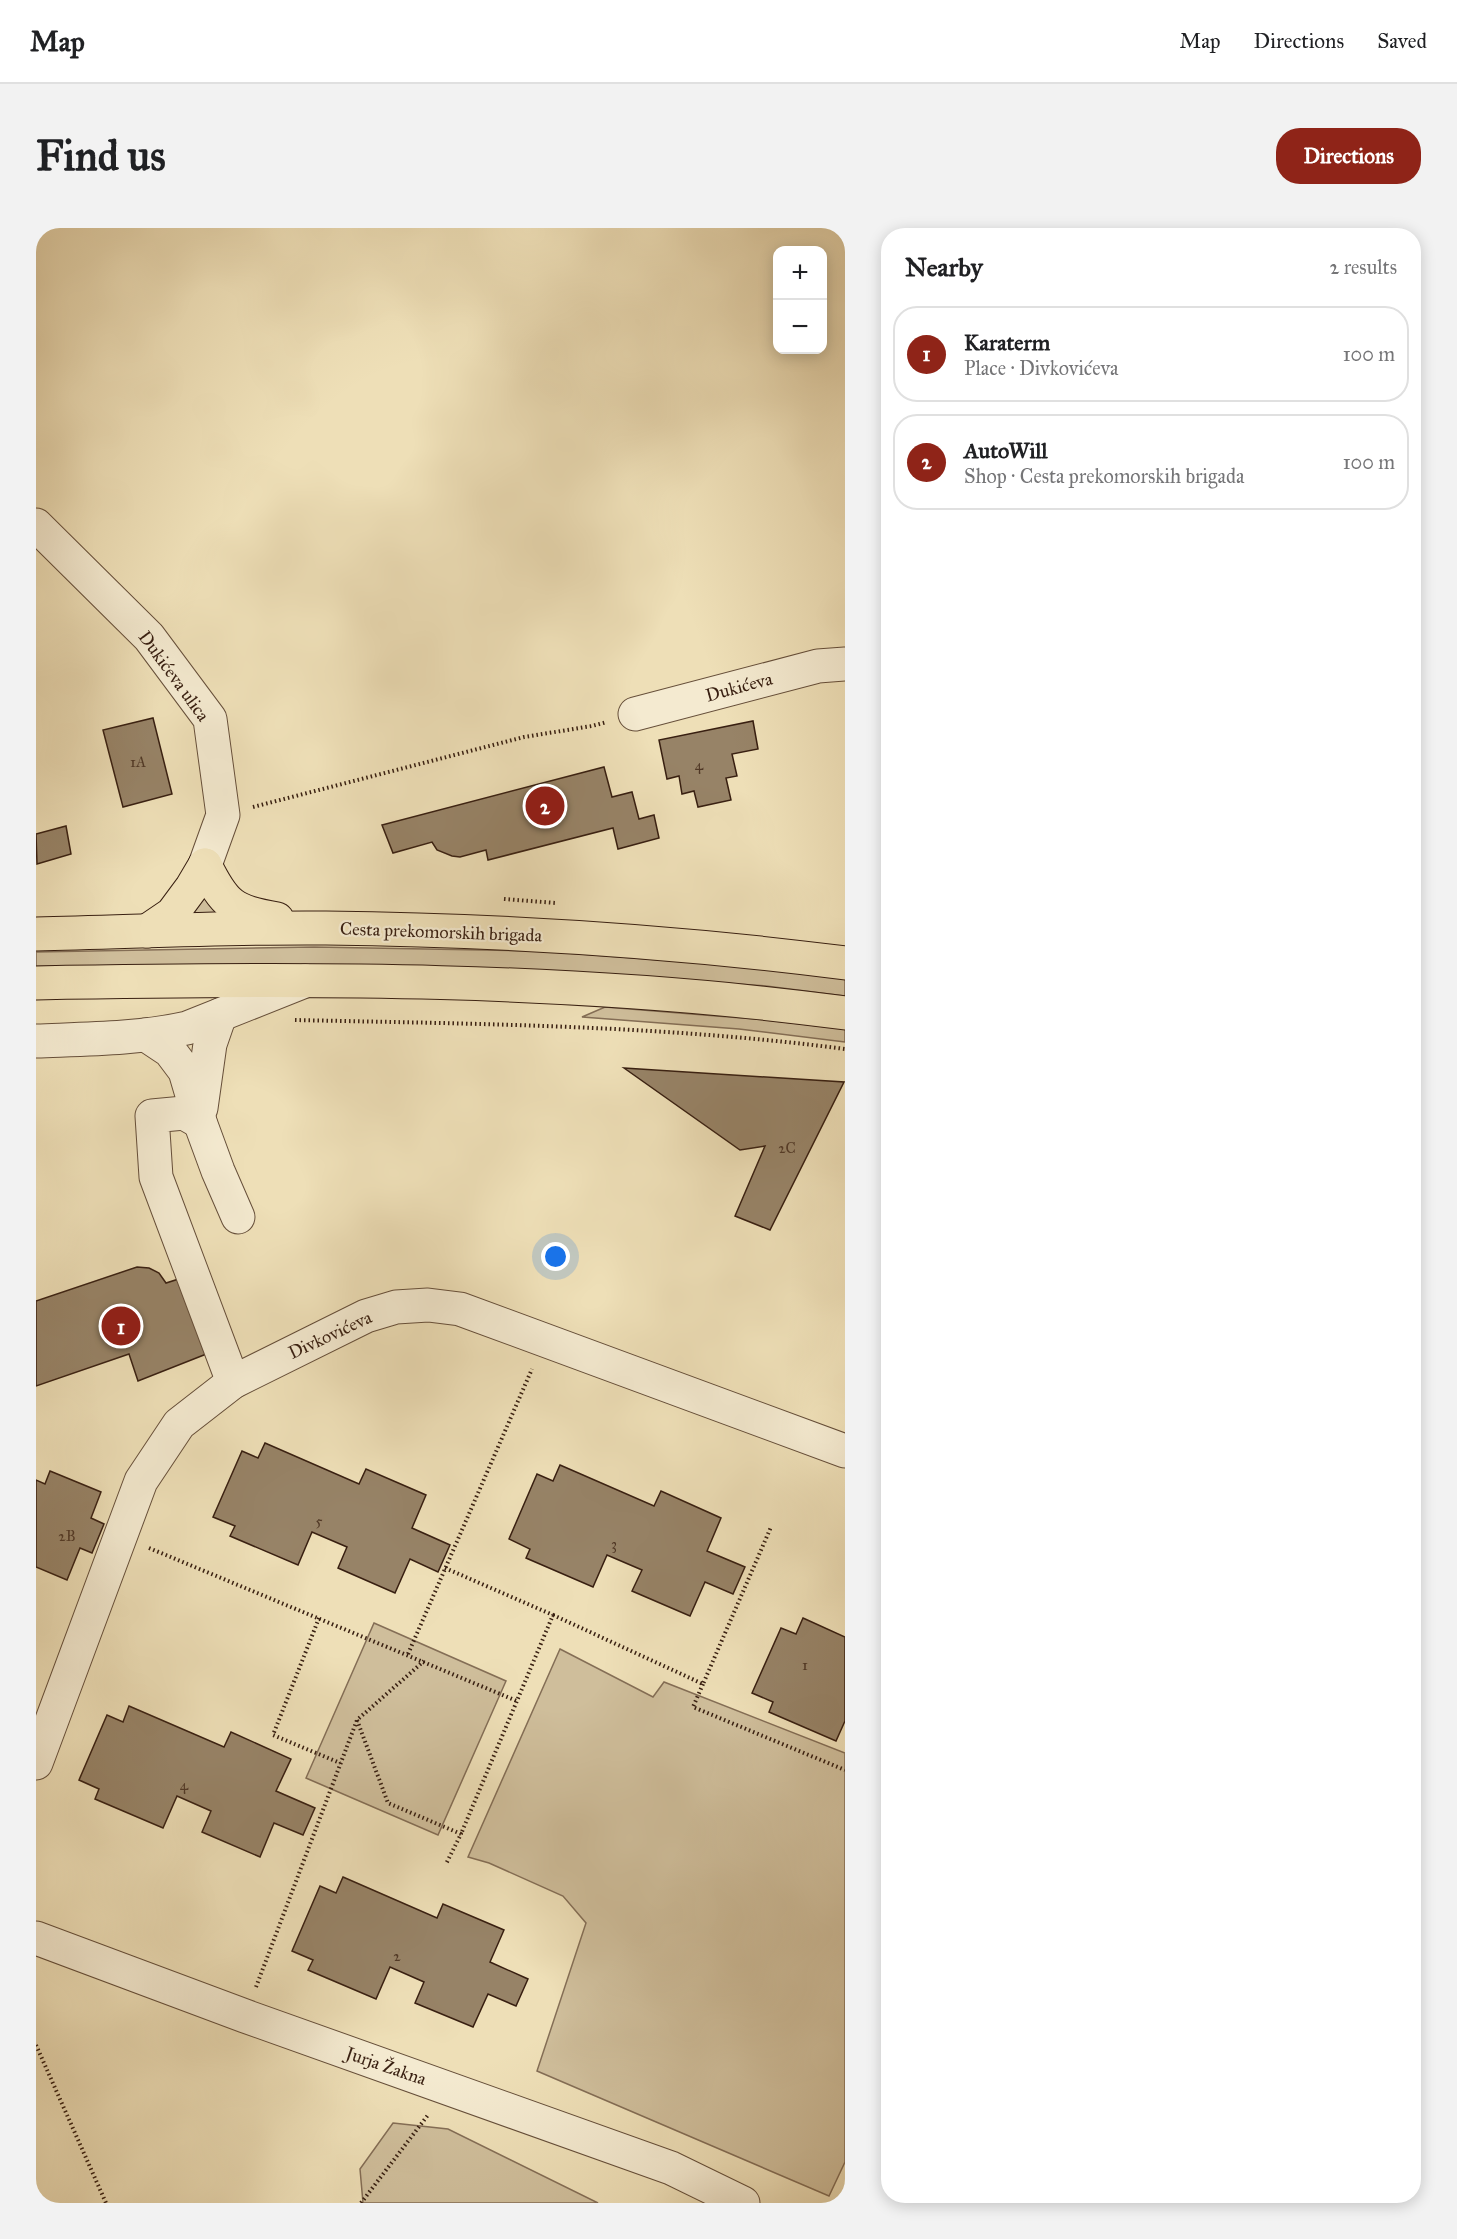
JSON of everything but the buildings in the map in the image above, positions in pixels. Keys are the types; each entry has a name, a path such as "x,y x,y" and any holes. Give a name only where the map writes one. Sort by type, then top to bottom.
{"main road":[{"path":"205,865 216,888 228,902 246,913 325,928"},
{"path":"147,932 172,914 205,865"},
{"name":"Cesta prekomorskih brigada","path":"36,934 325,928 579,937 671,943 845,963"},
{"path":"36,983 388,981 628,991 765,1002 845,1013"}],"street":[{"name":"Dukićeva ulica","path":"36,525 149,637 210,719 223,815 205,865"},
{"name":"Dukićeva","path":"635,714 818,666 845,664"},
{"path":"36,1041 146,1035 187,1028 305,981"},
{"path":"200,1122 210,1044 220,1015"},
{"path":"146,1035 170,1051 185,1071 200,1122 238,1217"},
{"path":"200,1122 184,1113 152,1116 156,1177 233,1382"},
{"name":"Divkovićeva","path":"36,1763 141,1481 179,1424 233,1382 366,1316 396,1307 428,1305 460,1309 845,1451"},
{"name":"Jurja Žakna","path":"36,1938 245,2016 671,2168 703,2182 738,2202"}],"path":[{"path":"223,815 524,737 592,726 635,714"},
{"path":"289,1020 587,1027 721,1036 845,1049"},
{"path":"408,1654 545,1340"},
{"path":"771,1527 693,1707 845,1770"},
{"path":"120,1536 517,1701"},
{"path":"445,1568 703,1684"},
{"path":"446,1864 461,1834 553,1615"},
{"path":"319,1618 273,1735 340,1763"},
{"path":"245,2016 357,1719 424,1661"},
{"path":"357,1719 388,1803 461,1834"},
{"path":"36,2045 105,2203"},
{"path":"362,2203 448,2088"}],"shaded area":[{"path":"200,889 231,918 181,920"},
{"path":"314,947 540,951 766,968 845,979 845,996 766,986 542,971 36,966 36,952"},
{"path":"605,1007 845,1029 845,1042 739,1029 582,1017"},
{"path":"374,1623 506,1681 438,1835 306,1778"},
{"path":"560,1649 653,1697 664,1682 845,1753 845,2162 829,2196 537,2071 586,1923 563,1896 489,1863 468,1857"},
{"path":"393,2123 448,2129 598,2203 363,2203 360,2169"}],"place":[{"name":"AutoWill","path":"545,806"},
{"name":"Karaterm","path":"121,1326"}]}
